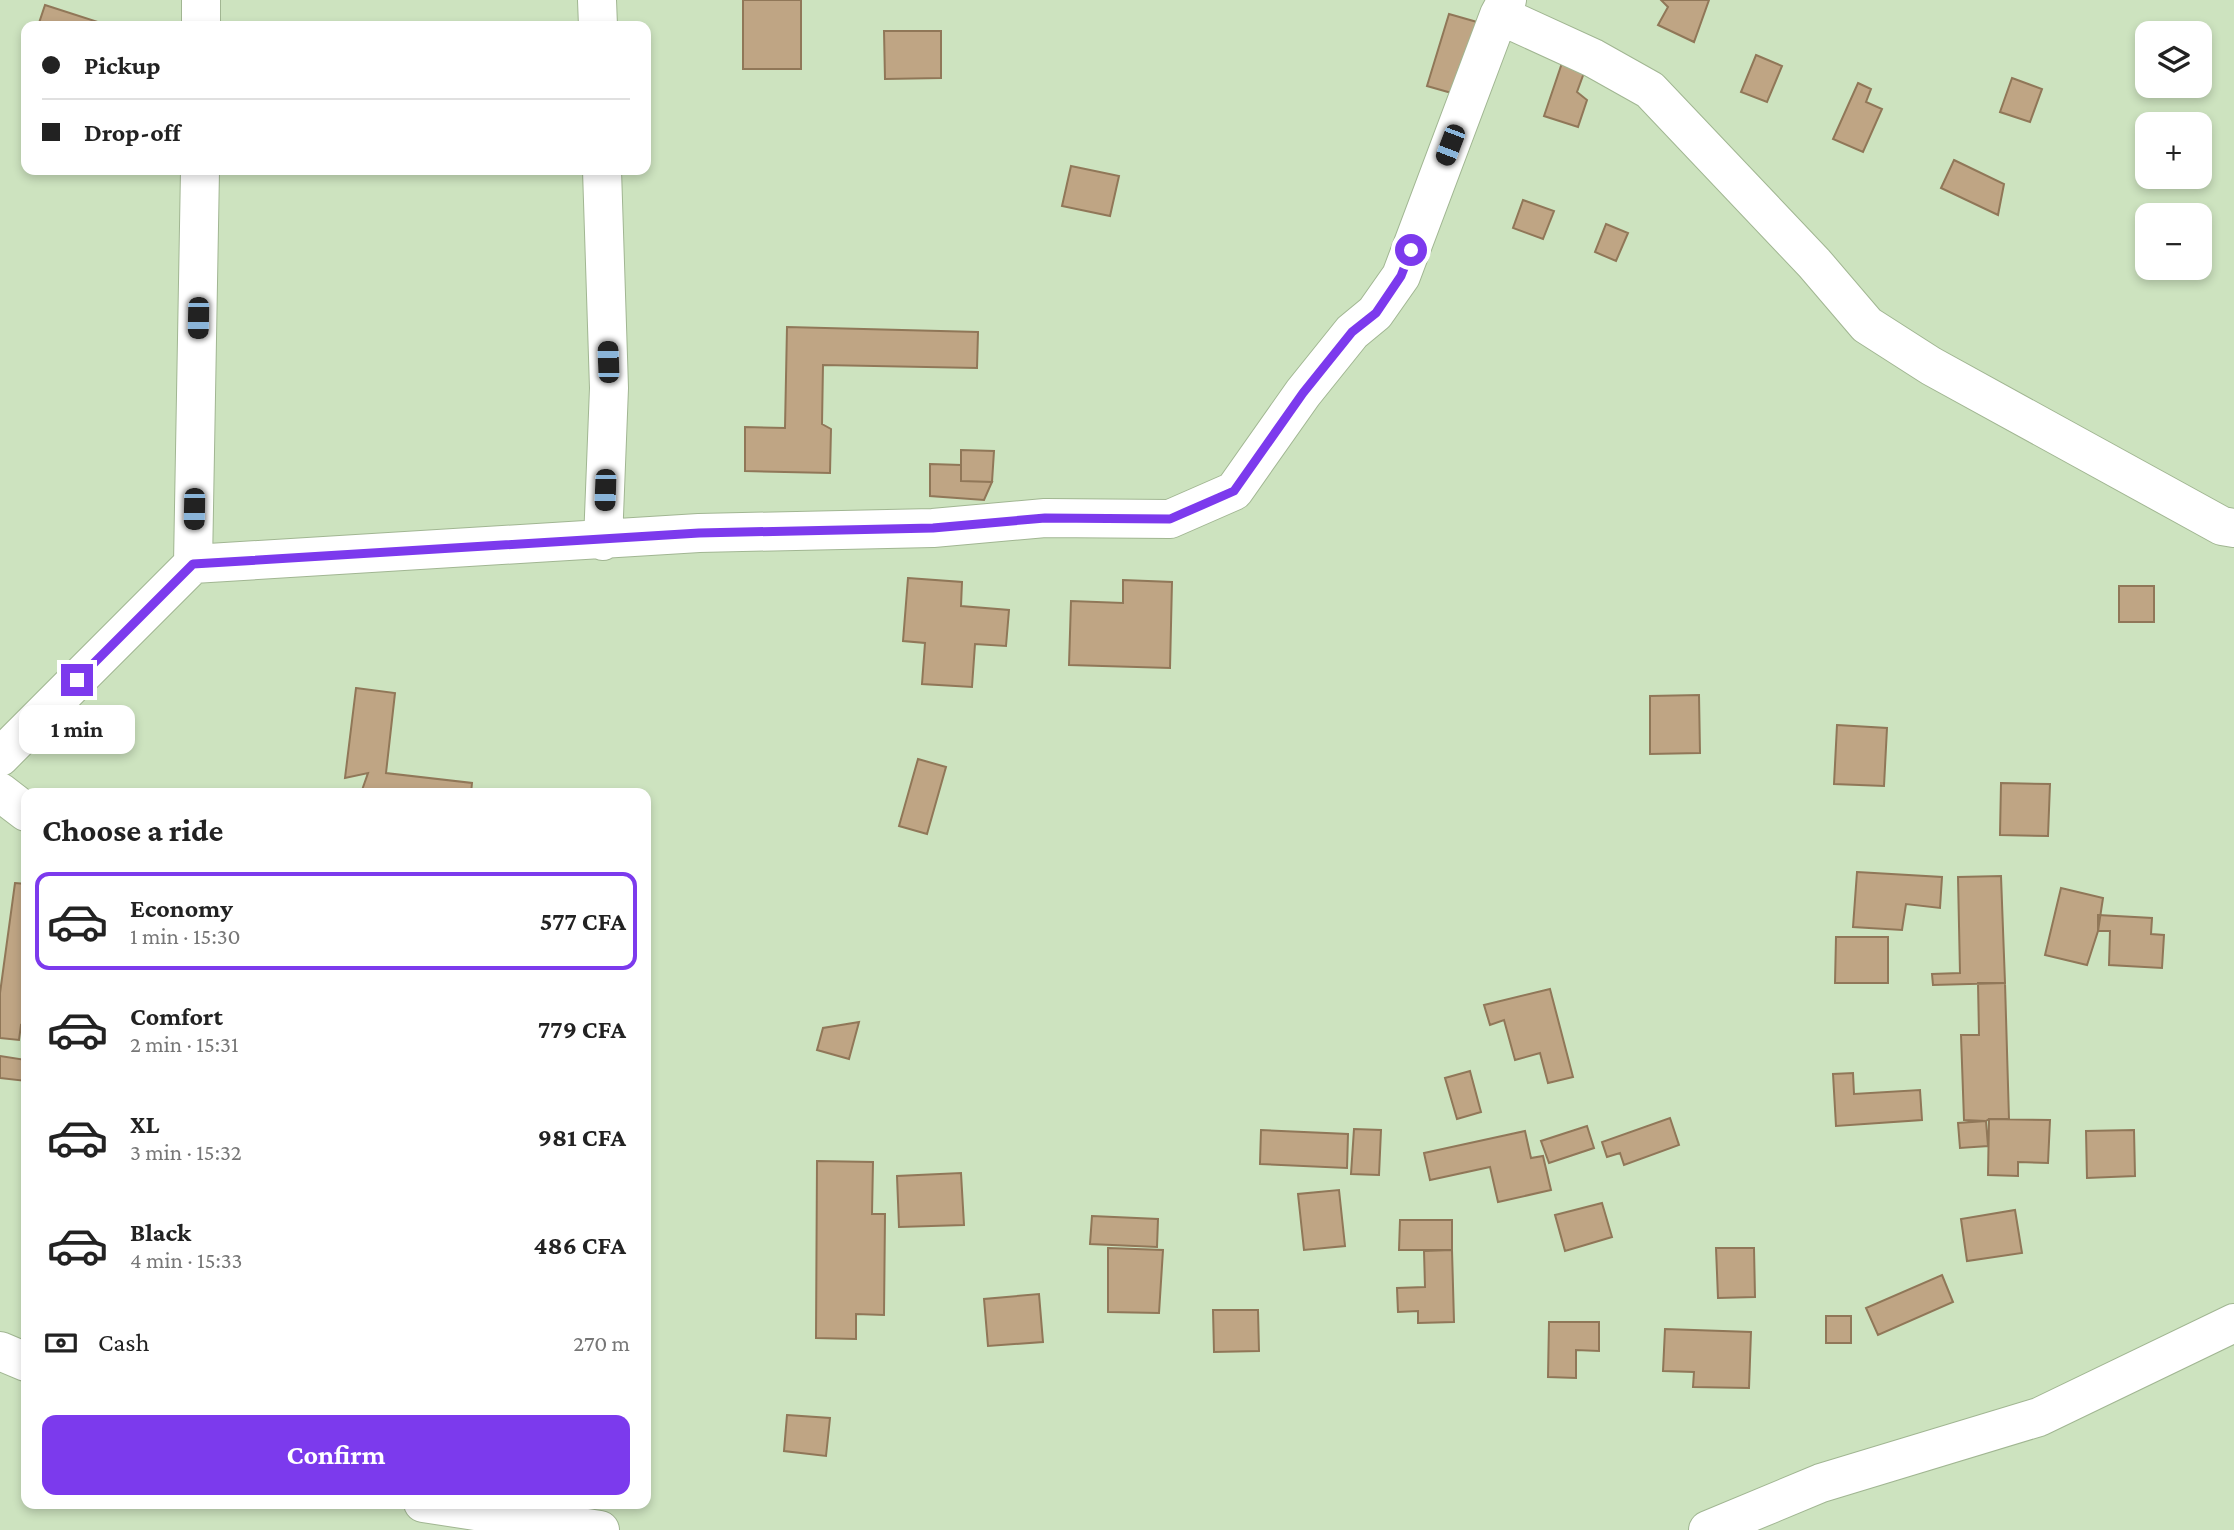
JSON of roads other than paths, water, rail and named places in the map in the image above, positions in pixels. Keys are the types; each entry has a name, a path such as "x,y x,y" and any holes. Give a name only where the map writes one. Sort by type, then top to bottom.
{"street":[{"path":"201,0 201,21"},
{"path":"597,0 598,21"},
{"path":"0,757 193,564 603,541 699,533 933,528 1045,518 1170,519 1234,491 1303,393 1352,332 1376,313 1401,276 1503,7 1650,90 1814,263 1867,325 1931,366 2222,526 2234,528"},
{"path":"193,564 201,175"},
{"path":"602,175 609,388 603,541"},
{"path":"0,792 21,808"},
{"path":"1708,1530 1821,1483 2039,1417 2234,1323"},
{"path":"0,1351 21,1360"},
{"path":"462,1509 600,1530"},
{"path":"616,1509 618,1530"}]}
